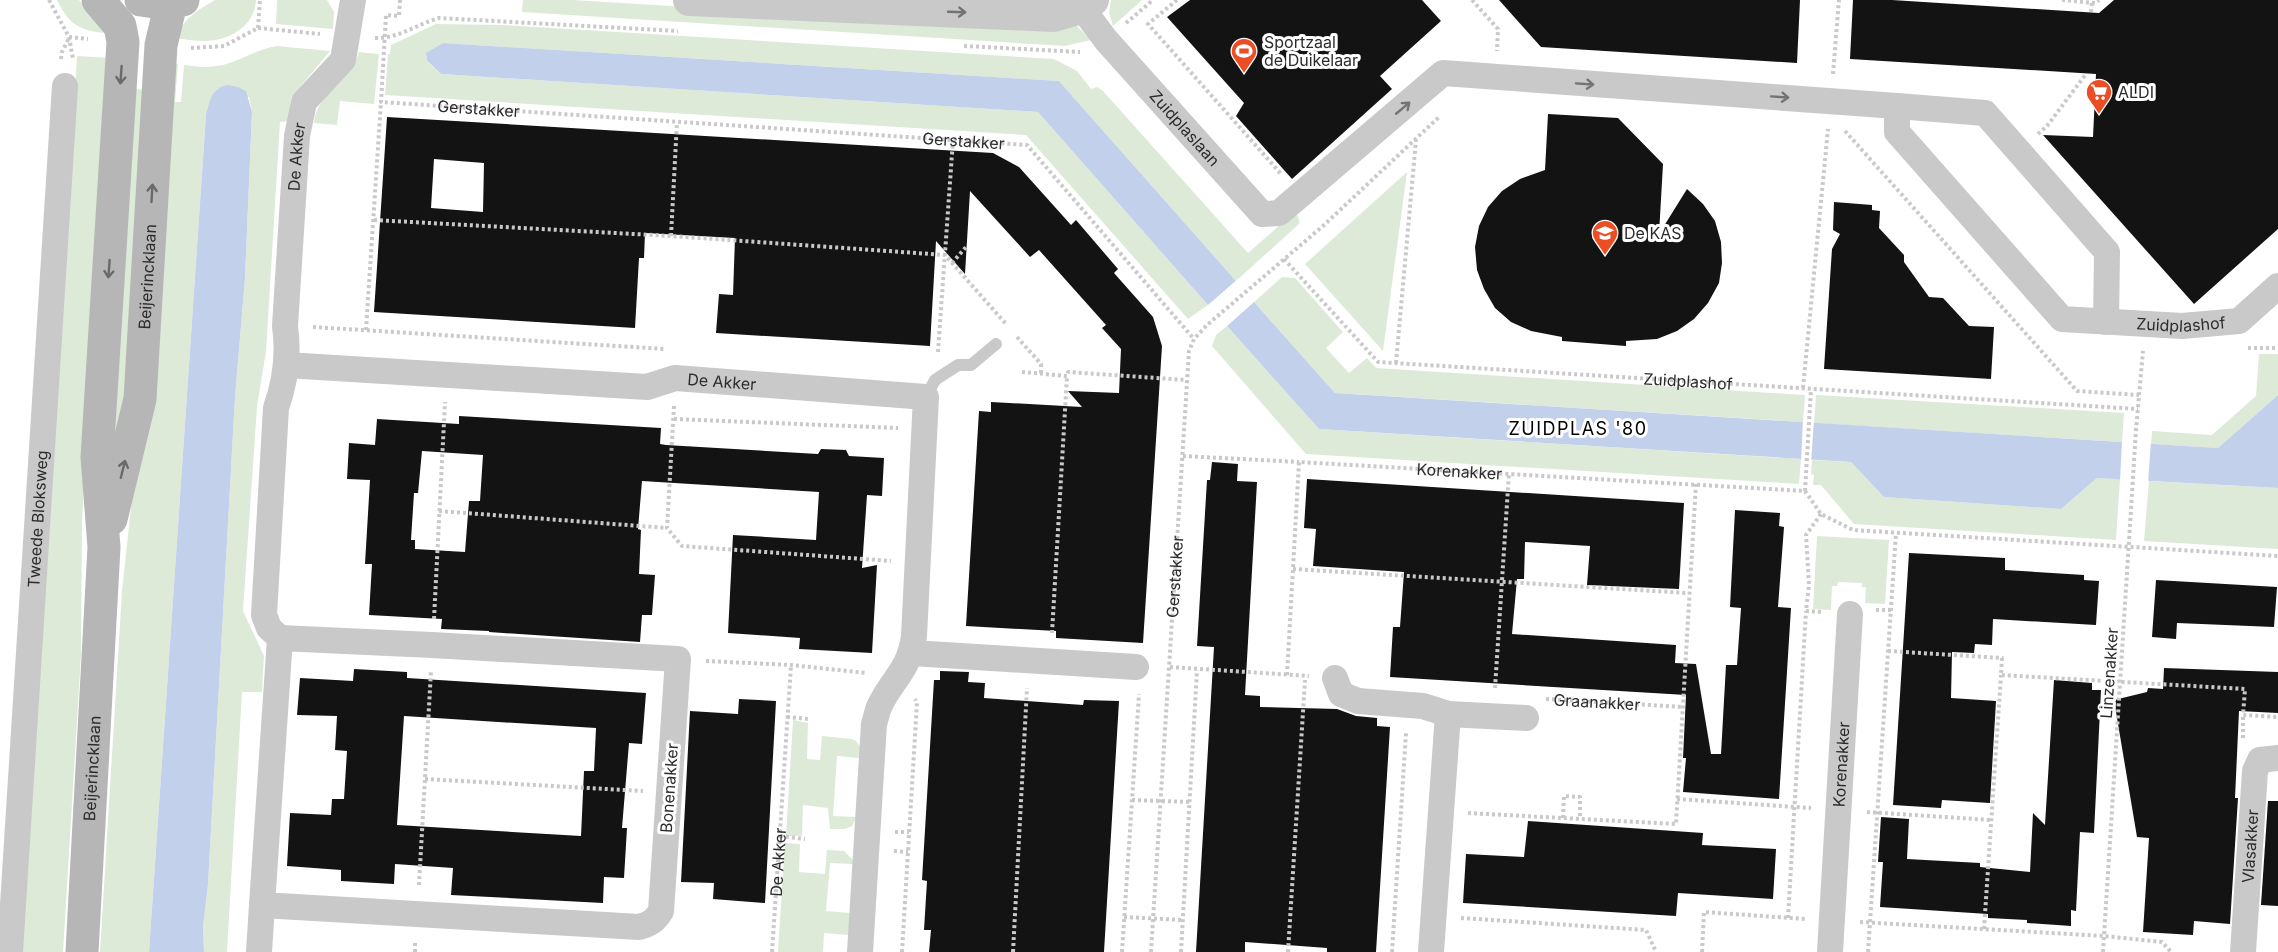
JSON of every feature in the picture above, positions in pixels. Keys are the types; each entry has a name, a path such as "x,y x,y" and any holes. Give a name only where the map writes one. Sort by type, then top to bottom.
{"main road":[{"name":"Beijerincklaan","path":"104,547 140,399 165,1"},
{"name":"Beijerincklaan","path":"82,952 104,547 97,457 123,42 120,26 106,9"}],"street":[{"name":"De Akker","path":"280,638 269,628 264,615 276,408 284,385 286,365 285,326 297,136 304,102 343,60 352,0"},
{"name":"Zuidplaslaan","path":"706,0 1054,16 1084,3 1106,40 1262,214 1279,213 1298,198"},
{"path":"1298,198 1443,74 1497,78 1832,116 1897,106 1985,113 2107,252 2106,322"},
{"name":"Tweede Bloksweg","path":"10,952 65,86"},
{"name":"Zuidplashof","path":"1897,106 1896,132 2062,320 2182,326 2239,321 2278,286"},
{"name":"De Akker","path":"286,365 647,387 675,378 926,397"},
{"path":"860,952 874,724 880,705 900,676 912,653 926,397"},
{"name":"Korenakker","path":"1830,952 1850,614"},
{"path":"259,952 280,638"},
{"name":"Bonenakker","path":"262,905 639,927 650,924 661,910 678,659 280,638"},
{"path":"912,653 1040,660 1137,678"},
{"path":"1335,678 1341,694 1358,701 1423,706 1448,714 1526,718"},
{"path":"1431,952 1448,714"},
{"name":"Vlasakker","path":"2243,952 2254,771 2260,760 2278,758"}],"lane":[{"path":"926,397 935,380 951,368 971,364 996,344"}],"path":[{"path":"49,0 69,37"},
{"path":"260,0 258,28 347,36"},
{"path":"366,330 386,15 399,16 400,0"},
{"path":"1177,0 1148,24 1288,181 1298,198"},
{"path":"1472,0 1498,29 1497,78"},
{"path":"1803,388 1832,116 1839,0"},
{"path":"2062,0 2095,3 2099,0"},
{"path":"2091,12 2092,1"},
{"path":"2017,150 2047,126 2086,74"},
{"name":"Gerstakker","path":"381,102 1027,145 1194,339 1189,351 1186,380 1151,952"},
{"path":"1194,339 1441,116"},
{"name":"Linzenakker","path":"1832,116 2077,391 2139,395 2103,952"},
{"path":"671,236 677,122"},
{"path":"1396,363 1416,139"},
{"path":"951,368 937,368 953,140"},
{"path":"374,220 671,236 945,255 1041,364 1041,374"},
{"path":"952,263 966,247"},
{"name":"Zuidplashof","path":"1284,259 1378,362 2138,409"},
{"path":"285,326 665,350"},
{"path":"1022,372 1067,376"},
{"path":"1013,952 1068,372 1186,380"},
{"path":"417,914 447,376"},
{"path":"675,378 667,528 682,546 917,563"},
{"path":"1811,389 1805,491 1821,514 1853,530 2278,556"},
{"path":"674,419 924,429"},
{"name":"Korenakker","path":"1183,456 1805,491"},
{"path":"1287,675 1299,462"},
{"path":"1494,716 1509,473"},
{"path":"1440,812 1676,824 1696,484"},
{"path":"439,511 667,528"},
{"path":"1788,918 1809,585 1806,536 1821,514"},
{"path":"1868,952 1896,533"},
{"path":"1293,569 1687,593"},
{"path":"1806,611 1850,614"},
{"path":"1888,651 2002,658 1984,929"},
{"path":"731,662 791,665 900,676 917,703 902,952"},
{"name":"De Akker","path":"772,952 791,665"},
{"path":"1169,668 1335,678"},
{"path":"1181,952 1197,670"},
{"path":"2001,675 2120,680 2245,689 2243,715 2278,717"},
{"path":"1288,952 1305,676"},
{"path":"1122,952 1137,678"},
{"name":"Graanakker","path":"1526,718 1545,699 1683,707"},
{"path":"1392,952 1408,705"},
{"path":"787,717 809,719"},
{"path":"425,778 668,793"},
{"path":"1563,818 1564,796 1580,797 1580,819"},
{"path":"1677,799 1991,820"},
{"path":"1132,800 1190,802"},
{"path":"780,836 806,839"},
{"path":"1702,952 1704,912 2104,936 2162,942 2170,952"},
{"path":"1433,916 1646,930 1656,952"},
{"path":"1124,917 1183,920"}],"green space":[{"path":"57,0 79,0 104,33 87,30 75,24"},
{"path":"215,0 256,0 255,9 246,24 223,38 204,41 175,38 192,16"},
{"path":"277,0 327,0 334,12 333,29 276,24"},
{"path":"523,0 573,0 1008,27 1077,26 1091,40 1065,46 522,12"},
{"path":"1111,0 1142,0 1113,26 1109,13"},
{"path":"436,24 503,25 1054,59 1077,71 1091,89 1097,87 1103,91 1248,253 1296,211 1300,223 1236,281 1059,81 443,43 426,54 427,62 441,74 1038,112 1208,305 1188,319 1026,135 385,95 388,54 390,54 391,45"},
{"path":"277,46 330,51 291,98 289,121 280,122 266,352 257,406 243,611 264,656 262,692 242,692 227,952 204,952 203,927 208,884 235,397 245,278 252,112 249,97 206,115 149,952 100,952 122,591 133,489 169,64 178,64 175,102 181,102 184,65 213,67 223,65"},
{"path":"359,52 379,54 374,104 340,101 337,125 314,123 321,103 349,71"},
{"path":"77,56 110,58 82,520 81,655 63,952 21,952"},
{"path":"135,89 146,90 131,364 111,456"},
{"path":"1407,172 1383,351 1305,264"},
{"path":"1282,277 1295,278 1343,332 1326,348 1349,373 1367,358 1376,368 1805,395 1803,422 1335,393 1254,302"},
{"path":"1227,326 1319,429 1801,459 1799,484 1306,454 1212,346 1216,335"},
{"path":"2259,354 2278,354 2278,395 2218,448 2151,444 2152,431 2212,435 2256,396"},
{"path":"1816,395 2124,413 2122,442 1814,423"},
{"path":"1812,460 1851,462 1884,497 2061,509 2097,478 2120,479 2116,540 1854,524 1821,485 1813,485"},
{"path":"2149,481 2278,488 2278,549 2144,541"},
{"path":"1817,536 1889,540 1885,604 1865,603 1866,587 1862,587 1862,583 1838,582 1837,586 1832,586 1831,610 1813,609"},
{"path":"793,720 808,723 807,759 820,760 822,736 852,739 861,748 859,758 837,756 833,816 857,817 852,826 845,829 830,829 828,808 803,805 802,836 786,836"},
{"path":"785,843 800,844 799,872 825,874 827,850 844,851 853,860 853,864 830,863 826,911 850,913 849,935 824,933 823,952 778,952"}],"water":[{"path":"443,43 1059,81 1236,281 1208,305 1038,112 441,74 427,61 426,53"},
{"path":"227,85 246,91 252,112 245,278 235,397 208,884 203,927 204,952 149,952 206,115 214,93"},
{"path":"1254,302 1335,393 2218,448 2278,395 2278,488 2097,478 2061,509 1884,497 1851,462 1319,429 1227,326"}],"pier":[{"path":"1238,279 1238,283 1210,307 1206,307"},
{"path":"1803,419 1814,420 1811,463 1801,462"},
{"path":"2122,440 2151,441 2148,484 2120,482"}],"building":[{"path":"1190,0 1422,0 1441,21 1380,76 1392,89 1292,179 1236,116 1244,103 1167,17"},
{"path":"1499,0 1800,0 1797,63 1541,47"},
{"path":"1853,0 1892,0 2099,13 2114,0 2278,0 2278,229 2194,304 2043,135 2093,137 2096,74 1850,59"},
{"path":"1548,114 1618,118 1663,164 1659,234 1687,189 1703,204 1715,221 1721,242 1722,263 1719,283 1708,303 1694,319 1677,331 1657,339 1626,341 1626,346 1562,341 1562,337 1531,331 1511,322 1495,308 1484,289 1477,270 1475,247 1479,226 1488,207 1502,191 1520,179 1545,170"},
{"path":"387,117 993,153 1019,167 1071,225 1076,220 1118,269 1114,273 1153,317 1162,346 1143,643 1056,638 1056,631 966,626 979,411 991,412 991,402 1082,407 1068,391 1119,393 1121,349 1102,328 1106,325 1039,250 1030,257 970,191 965,274 936,241 930,346 716,333 719,294 733,295 735,238 645,233 644,258 639,258 635,328 374,312","holes":["434,159 484,163 483,212 431,208"]},
{"path":"1834,202 1872,205 1872,210 1880,211 1879,228 1904,255 1904,262 1929,297 1943,298 1969,326 1994,327 1991,379 1824,369 1832,249 1840,234 1833,230"},
{"path":"459,416 661,428 660,444 666,445 818,454 821,449 846,450 849,456 884,458 882,496 867,495 862,568 877,565 872,653 799,649 800,638 728,633 733,535 816,540 819,492 642,481 638,529 641,530 639,574 655,575 652,615 642,615 640,642 441,629 442,619 369,615 372,564 365,564 370,480 347,479 349,443 375,445 377,419 459,424","holes":["422,451 483,455 480,501 469,501 465,552 415,549 415,540 411,540 414,493 418,493"]},
{"path":"1212,462 1238,464 1237,481 1257,482 1245,695 1260,696 1260,707 1337,709 1356,716 1377,718 1377,726 1390,727 1376,952 1327,952 1327,948 1245,942 1245,952 1196,952 1214,647 1197,646 1207,480 1210,480"},
{"path":"1307,479 1684,503 1679,589 1587,585 1590,546 1525,542 1524,579 1517,579 1512,634 1676,645 1675,663 1696,664 1711,754 1721,754 1726,665 1737,665 1741,608 1730,607 1735,510 1780,513 1779,526 1784,527 1778,607 1791,608 1779,799 1683,792 1686,758 1683,758 1686,695 1390,677 1393,627 1400,627 1404,572 1313,566 1316,529 1304,528"},
{"path":"1909,553 2005,558 2005,570 2084,575 2084,580 2099,581 2096,625 1993,619 1992,645 1975,644 1974,653 1952,652 1951,698 1996,701 1990,803 1942,800 1941,808 1893,805"},
{"path":"2156,580 2277,587 2274,627 2177,623 2176,639 2152,637"},
{"path":"2164,668 2278,672 2278,713 2239,711 2235,798 2238,798 2230,924 2194,921 2193,935 2143,932 2149,838 2137,837 2114,700 2147,692 2148,688 2163,689"},
{"path":"354,669 407,672 407,678 646,693 642,744 629,743 622,828 627,828 624,878 604,877 603,903 451,895 453,868 395,864 394,884 341,881 341,870 287,866 290,813 331,815 332,799 344,799 347,751 335,750 337,716 297,715 300,678 353,681","holes":["404,716 596,728 594,771 584,771 581,836 397,825"]},
{"path":"940,671 969,672 968,682 985,683 984,698 1083,705 1084,700 1119,701 1104,952 929,952 931,930 924,930 927,881 922,880 934,680 940,680"},
{"path":"2054,680 2092,683 2092,690 2101,690 2094,833 2080,832 2076,911 2071,910 2071,926 1988,918 1988,914 1880,907 1883,862 1878,862 1881,817 1909,819 1907,859 1980,863 1980,867 2030,872 2033,813 2045,825"},
{"path":"739,699 776,701 765,903 713,899 714,883 681,882 690,711 738,714"},
{"path":"2268,801 2278,801 2278,906 2261,905"},
{"path":"1528,821 1703,833 1702,845 1776,849 1773,899 1678,893 1676,916 1463,903 1466,854 1524,857"}],"place":[{"name":"Sportzaal de Duikelaar","path":"1244,74"},
{"name":"ALDI","path":"2099,115"},
{"name":"De KAS","path":"1605,256"}],"district":[{"name":"ZUIDPLAS '80","path":"1578,428"}]}
